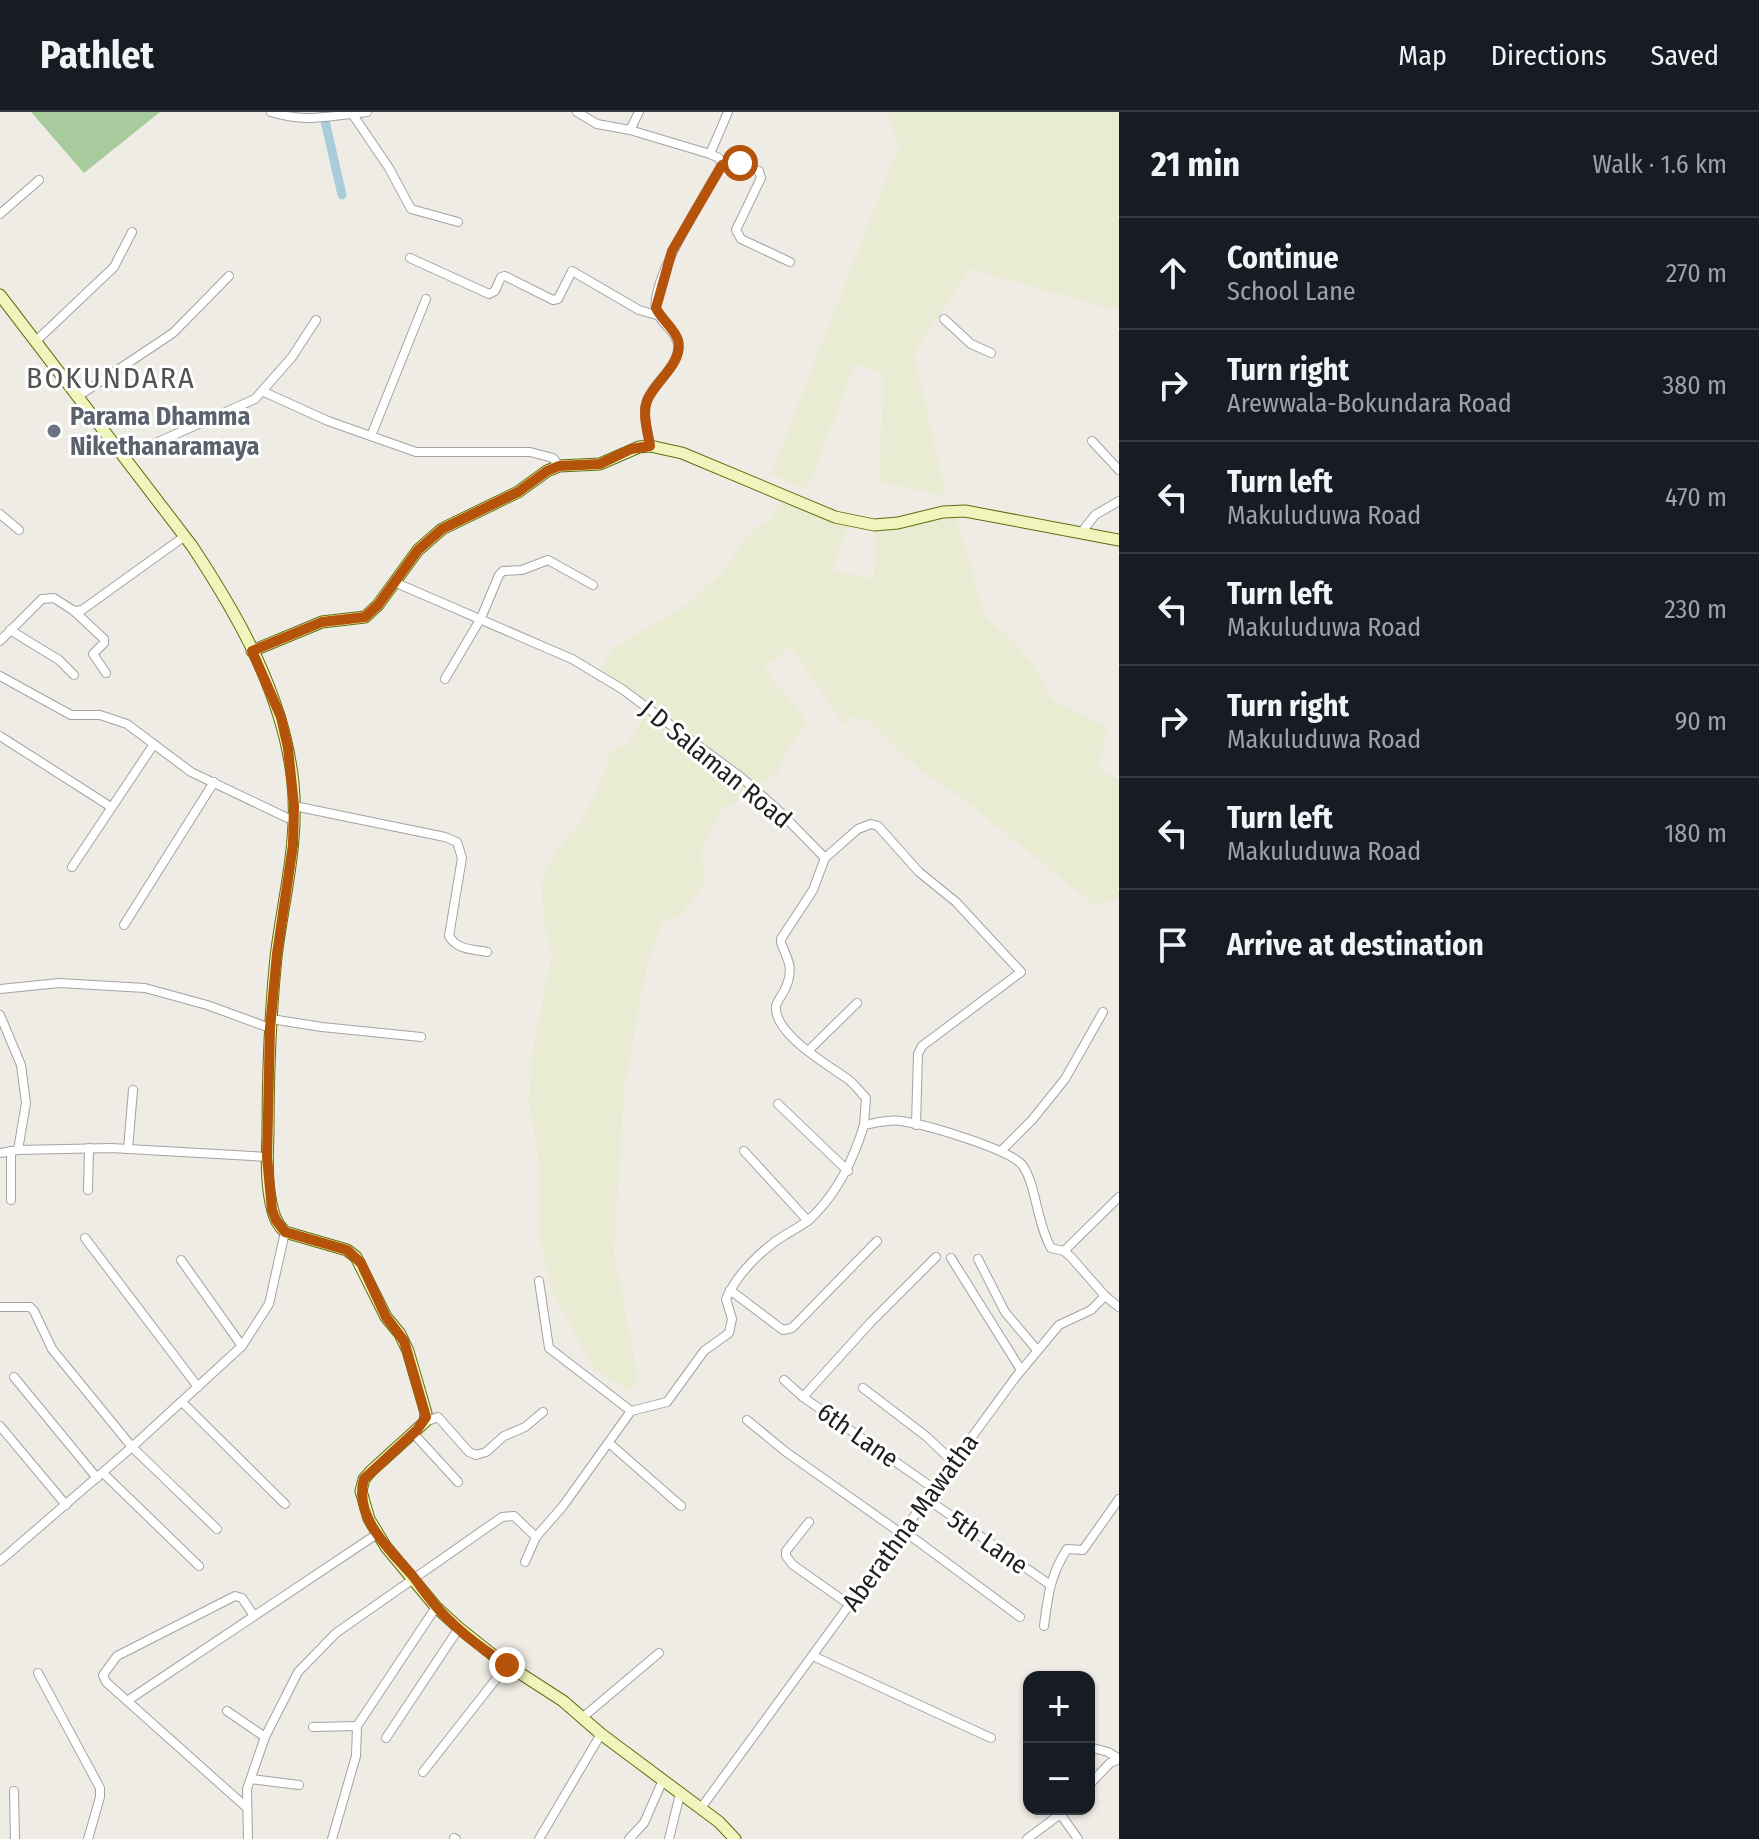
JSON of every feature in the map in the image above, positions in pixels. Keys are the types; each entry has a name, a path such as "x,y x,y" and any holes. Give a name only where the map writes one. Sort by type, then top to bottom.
{"street":[{"path":"271,112 292,119 367,112"},
{"path":"577,112 597,124 630,130 710,154 719,158 722,165"},
{"path":"630,130 639,112"},
{"path":"710,154 728,112"},
{"path":"351,113 389,168 411,209 458,222"},
{"path":"722,165 740,163 759,171 761,178 736,230 737,234 741,239 790,262"},
{"path":"650,446 645,409 674,364 678,340 660,316 656,308 657,299 672,251 722,165"},
{"path":"0,214 39,180"},
{"path":"36,341 114,267 132,232"},
{"path":"410,258 489,294 495,291 501,277 505,276 553,300 558,299 572,271 639,310 660,316"},
{"path":"77,397 173,333 229,276"},
{"path":"0,295 185,536 216,582 252,651 281,717 288,748 294,821 271,1023 267,1157 272,1210 285,1232 347,1250 361,1263 386,1317 404,1341 426,1413 425,1422"},
{"path":"371,436 426,299"},
{"path":"944,319 971,344 991,353"},
{"path":"124,457 241,406 264,392 316,320"},
{"path":"264,392 328,421 426,453 530,452 553,458 559,466"},
{"path":"1092,441 1119,470"},
{"path":"252,651 322,622 365,617 433,535 518,492 547,471 559,466 600,464 631,449 650,446 682,453 835,517 861,524 898,523 954,511 1119,540"},
{"path":"1081,533 1095,515 1119,501"},
{"path":"0,514 19,530"},
{"path":"74,611 82,610 185,536"},
{"path":"445,679 481,618 503,571 522,570 543,560 554,561 593,585"},
{"name":"J D Salaman Road","path":"394,582 572,659 622,689 742,778 825,858"},
{"path":"0,641 46,597 54,598 74,611 104,639 93,654 106,673"},
{"path":"10,630 59,660 74,675"},
{"path":"0,676 71,715 100,715 127,724 191,772 294,821"},
{"path":"0,736 111,807"},
{"path":"72,867 154,744"},
{"path":"124,925 214,782"},
{"path":"294,806 457,842 462,858 449,936 462,948 487,952"},
{"path":"525,1562 536,1537 563,1506 631,1411 667,1402 704,1351 729,1333 732,1319 726,1299 730,1290 763,1251 808,1221 848,1171 864,1125 866,1098 852,1083 788,1033 779,1020 776,1006 790,978 791,967 781,943 813,890 825,858 858,829 871,824 878,826 919,872 956,902 1021,972 922,1046 918,1054 916,1125"},
{"path":"0,989 59,983 145,988 271,1023 421,1037"},
{"path":"808,1051 857,1003"},
{"path":"1001,1151 1032,1120 1065,1079 1103,1012"},
{"path":"0,1015 21,1065 26,1103 14,1150 11,1200"},
{"path":"128,1149 133,1090"},
{"path":"778,1104 848,1171"},
{"path":"864,1125 900,1121 1001,1151 1022,1164 1045,1238 1051,1248 1067,1254 1119,1307"},
{"path":"0,1153 89,1148 267,1157"},
{"path":"88,1190 89,1148"},
{"path":"744,1151 808,1221"},
{"path":"1067,1254 1119,1197"},
{"path":"0,1561 100,1476 242,1346 269,1304 285,1232"},
{"path":"85,1238 198,1387"},
{"path":"730,1290 783,1330 792,1328 877,1241"},
{"path":"803,1397 936,1257"},
{"path":"951,1258 1021,1370"},
{"path":"978,1259 1005,1312 1037,1350"},
{"path":"181,1260 242,1346"},
{"path":"539,1281 549,1348 631,1411"},
{"name":"Aberathna Mawatha","path":"701,1808 1021,1370 1059,1325 1091,1310 1105,1296"},
{"path":"0,1307 30,1307 34,1311 52,1349 132,1447 217,1529"},
{"path":"14,1377 100,1476 199,1566"},
{"name":"6th Lane","path":"784,1380 803,1397 933,1488"},
{"path":"863,1388 927,1437 953,1462"},
{"path":"182,1402 285,1504"},
{"path":"543,1412 525,1427 504,1436 486,1452 476,1455 469,1452 438,1417 425,1422 364,1479 361,1491 363,1504 377,1534 436,1607 459,1628 507,1665 563,1701 662,1782 701,1808 735,1839"},
{"path":"747,1420 786,1452 1020,1617"},
{"path":"0,1426 66,1505"},
{"path":"414,1434 458,1482"},
{"path":"609,1443 681,1506"},
{"name":"5th Lane","path":"927,1499 1049,1584"},
{"path":"1044,1626 1049,1584 1067,1549 1083,1550 1119,1499"},
{"path":"248,1839 247,1789 265,1737 298,1672 308,1660 336,1633 507,1515 522,1521 536,1537"},
{"path":"809,1522 786,1551 786,1556 793,1565 850,1605"},
{"path":"127,1701 377,1534"},
{"path":"246,1807 106,1682 103,1675 117,1656 235,1596 242,1598 254,1616"},
{"path":"332,1839 356,1756 357,1726 436,1607"},
{"path":"386,1738 459,1628"},
{"path":"582,1718 659,1653"},
{"path":"813,1656 991,1738"},
{"path":"423,1772 507,1665"},
{"path":"38,1673 100,1788 88,1839"},
{"path":"227,1711 265,1737"},
{"path":"313,1727 357,1726"},
{"path":"539,1839 601,1734"},
{"path":"1095,1749 1118,1759 1095,1780"},
{"path":"251,1779 299,1785"},
{"path":"629,1839 644,1823 662,1782"},
{"path":"14,1791 15,1839"},
{"path":"669,1839 680,1794"},
{"path":"1027,1839 1060,1815"},
{"path":"1066,1815 1078,1839"}],"green space":[{"path":"31,112 160,112 84,173"},
{"path":"888,112 1119,112 1119,311 970,269 914,353 946,496 879,482 884,374 855,364 807,490 771,474 899,146"},
{"path":"783,495 850,522 833,570 874,579 876,529 955,514 986,618 1012,640 1035,667 1053,700 1108,728 1098,768 1119,781 1119,897 1095,906 962,798 919,769 868,721 853,717 844,725 790,647 764,667 808,723 786,750 778,773 720,812 701,851 706,881 681,915 663,920 648,960 624,1089 614,1254 638,1377 631,1392 593,1368 553,1293 539,1237 539,1162 529,1103 533,1049 552,954 544,923 541,883 555,852 583,819 605,772 610,752 626,747 648,709 596,676 614,648 686,605 720,575 750,533 771,519"}],"waterway":[{"path":"323,112 342,195"}],"place":[{"name":"Parama Dhamma Nikethanaramaya","path":"54,431"}],"district":[{"name":"BOKUNDARA","path":"111,378"}],"route":[{"path":"507,1665 436,1607 386,1547 363,1504 361,1491 364,1479 425,1422 426,1413 404,1341 386,1317 361,1263 352,1253 285,1232 272,1210 267,1157 270,1028 293,845 294,806 288,748 281,717 252,651 330,619 356,619 371,614 407,564 433,535 518,492 547,471 559,466 600,464 631,449 650,446 645,409 664,375 674,364 677,353 678,340 656,308 672,251 722,165 740,163"}]}
